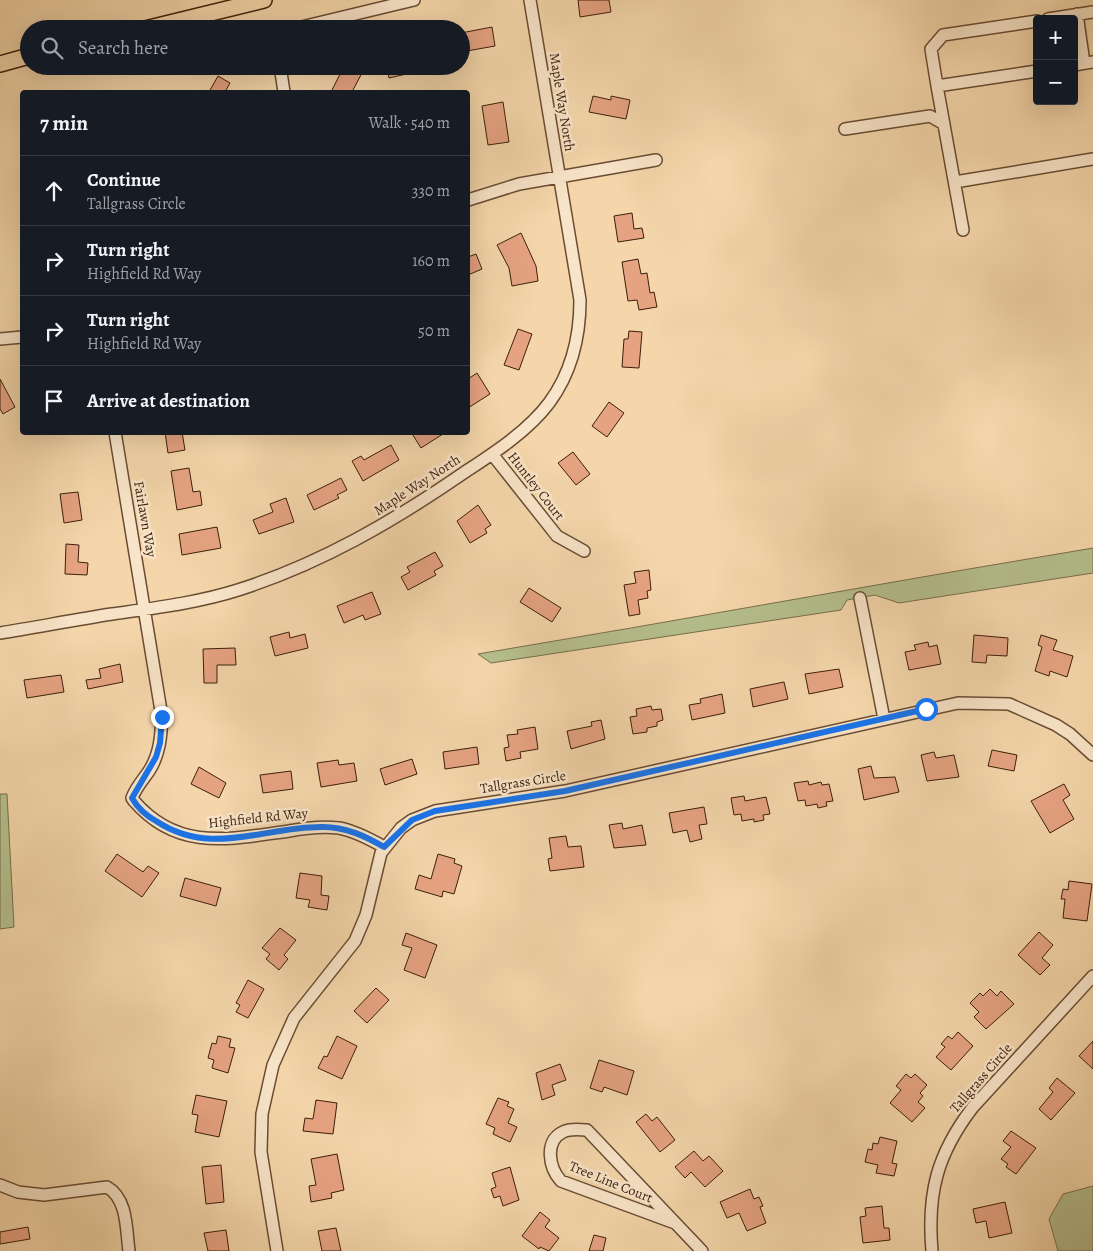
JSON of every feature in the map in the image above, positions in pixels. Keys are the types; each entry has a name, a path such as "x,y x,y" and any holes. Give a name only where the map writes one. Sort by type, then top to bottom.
{"main road":[{"path":"182,20 264,0"},
{"path":"0,64 20,58"}],"street":[{"path":"331,20 414,0"},
{"name":"Maple Way North","path":"0,633 144,610 237,590 302,567 378,528 430,496 492,454 524,428 549,403 566,376 574,351 580,323 580,300 530,0"},
{"path":"1071,15 1093,12"},
{"path":"1077,14 1084,63"},
{"path":"963,230 931,49 943,35 1033,21"},
{"path":"937,86 1033,72"},
{"path":"281,75 284,90"},
{"path":"845,129 930,116 944,124"},
{"path":"470,199 512,186 559,176 656,160"},
{"path":"954,182 1092,162"},
{"path":"0,339 20,337"},
{"name":"Fairlawn Way","path":"115,435 144,610"},
{"name":"Huntley Court","path":"492,454 557,536 584,551"},
{"path":"860,598 884,719"},
{"name":"Highfield Rd Way","path":"144,610 162,717 160,743 156,757 132,798 140,808 165,827 192,838 236,839 322,827 354,832 384,847"},
{"name":"Tallgrass Circle","path":"277,1251 262,1170 260,1133 264,1095 273,1065 294,1018 306,1001 346,956 362,930 377,865 384,847 412,820 435,811 565,791 958,703 1009,704 1056,725 1070,734 1093,755"},
{"name":"Tallgrass Circle","path":"932,1251 930,1214 936,1174 958,1126 973,1107 1093,976"},
{"name":"Tree Line Court","path":"675,1223 561,1181 551,1165 550,1154 554,1141 562,1132 575,1129 587,1130 638,1181 702,1251"},
{"path":"0,1185 18,1192 44,1195 108,1187 118,1196 122,1205 129,1251"}],"green space":[{"path":"1093,548 1093,573 899,603 875,595 847,600 841,610 491,663 478,654 939,574"},
{"path":"0,794 7,794 14,927 0,929"},
{"path":"1093,1186 1093,1251 1058,1251 1049,1219 1063,1194"}],"building":[{"path":"578,0 609,0 611,12 580,17"},
{"path":"492,27 495,46 470,50 470,31"},
{"path":"340,75 361,75 353,90 332,90"},
{"path":"388,75 402,75 389,78"},
{"path":"218,76 230,83 226,90 210,90"},
{"path":"593,96 611,100 611,96 630,100 626,119 589,112"},
{"path":"503,102 509,142 488,145 482,106"},
{"path":"632,213 634,229 642,228 644,238 618,242 614,216"},
{"path":"521,233 536,266 538,281 512,286 509,268 497,245"},
{"path":"476,254 482,269 470,274 470,256"},
{"path":"638,259 641,274 647,273 650,293 654,292 657,307 639,310 637,300 628,301 622,262"},
{"path":"518,329 532,334 519,370 504,365"},
{"path":"629,331 642,332 639,368 622,367 624,339 628,339"},
{"path":"477,373 490,394 470,407 470,378"},
{"path":"0,379 15,407 3,414 0,409"},
{"path":"609,402 624,413 607,437 592,426"},
{"path":"165,435 182,435 185,450 168,453"},
{"path":"413,435 441,435 421,448"},
{"path":"391,445 399,460 363,481 352,461 361,456 364,460"},
{"path":"573,452 590,474 576,485 558,463"},
{"path":"189,468 193,492 200,491 202,505 177,510 171,471"},
{"path":"341,478 347,490 337,495 339,498 314,510 307,495"},
{"path":"78,492 82,520 64,523 60,494"},
{"path":"286,498 294,522 259,534 253,520 273,512 270,504"},
{"path":"478,505 491,525 485,529 487,533 470,543 457,521"},
{"path":"217,527 221,548 182,555 179,534"},
{"path":"66,544 79,545 78,562 88,563 87,575 65,574"},
{"path":"435,552 443,566 434,571 436,575 408,590 401,577 410,572 407,567"},
{"path":"649,570 651,590 647,591 648,598 638,600 640,614 629,616 624,585 636,583 634,572"},
{"path":"529,588 561,608 552,622 520,602"},
{"path":"372,592 381,614 365,620 363,615 344,623 337,606"},
{"path":"289,632 290,638 305,634 308,648 275,656 270,637"},
{"path":"974,635 1008,638 1007,656 987,655 986,663 972,662"},
{"path":"1041,635 1057,640 1053,650 1073,656 1067,677 1050,671 1049,676 1035,671 1042,647 1038,645"},
{"path":"928,642 929,647 937,645 941,664 909,670 905,652 916,650 914,645"},
{"path":"235,648 236,665 217,665 217,683 204,683 203,649"},
{"path":"120,664 123,682 88,689 86,680 101,678 99,669"},
{"path":"839,669 843,687 809,694 805,674"},
{"path":"61,675 64,692 27,698 24,680"},
{"path":"784,682 788,699 753,707 750,689"},
{"path":"722,694 725,713 692,720 689,705 701,703 700,699"},
{"path":"651,706 652,710 661,709 663,720 657,722 657,726 647,728 647,732 633,734 630,717 637,716 636,709"},
{"path":"601,720 605,739 571,749 567,731 592,726 591,722"},
{"path":"535,727 538,749 520,752 521,758 506,761 504,748 509,747 507,735 518,734 517,730"},
{"path":"477,747 479,764 445,769 443,752"},
{"path":"992,750 1017,755 1014,771 988,766"},
{"path":"934,752 936,758 954,755 959,777 927,781 921,755"},
{"path":"412,759 417,774 385,785 380,769"},
{"path":"338,760 339,765 354,763 357,781 321,787 317,763"},
{"path":"871,766 874,778 895,777 899,792 864,800 858,769"},
{"path":"199,767 226,783 219,798 191,784"},
{"path":"291,771 293,789 263,793 260,775"},
{"path":"808,781 809,785 821,782 822,785 829,784 833,801 826,802 827,806 818,808 817,804 806,806 805,800 798,801 794,783"},
{"path":"1064,784 1070,795 1063,800 1074,819 1050,833 1031,801"},
{"path":"744,796 745,801 766,797 770,814 763,815 764,820 754,822 754,819 742,821 741,814 734,815 731,798"},
{"path":"704,807 707,824 699,825 702,839 690,842 687,830 673,833 669,813"},
{"path":"622,823 623,829 642,825 646,845 614,848 609,825"},
{"path":"566,836 568,847 581,846 584,867 550,871 548,859 552,858 549,838"},
{"path":"117,854 143,872 148,866 159,873 142,897 105,871"},
{"path":"438,854 455,859 454,863 462,866 454,894 443,891 442,897 415,889 419,875 431,879"},
{"path":"300,873 322,876 321,895 329,896 327,910 308,907 310,900 296,898"},
{"path":"185,878 221,888 216,906 180,896"},
{"path":"1069,881 1092,884 1087,921 1063,918 1065,899 1061,899 1063,889 1068,890"},
{"path":"280,928 296,940 284,955 288,959 279,970 266,959 270,954 262,948"},
{"path":"1039,932 1053,945 1042,958 1050,965 1040,975 1018,955"},
{"path":"406,933 437,945 425,978 404,970 412,948 402,945"},
{"path":"248,980 264,989 248,1018 236,1012 240,1005 236,1003"},
{"path":"376,988 389,1000 367,1023 354,1011"},
{"path":"990,989 997,996 1001,991 1014,1004 986,1029 974,1017 979,1012 970,1003 980,993 983,996"},
{"path":"958,1032 973,1046 951,1070 936,1057 945,1047 941,1044 948,1036 952,1039"},
{"path":"218,1036 231,1039 229,1047 235,1048 228,1073 212,1068 214,1060 208,1058 212,1043 216,1044"},
{"path":"337,1036 357,1046 342,1079 318,1068 324,1056 327,1057"},
{"path":"1093,1041 1093,1069 1079,1056"},
{"path":"599,1060 634,1071 627,1095 604,1087 602,1092 590,1088"},
{"path":"560,1064 566,1080 552,1085 555,1095 542,1100 536,1073"},
{"path":"906,1074 911,1078 915,1074 927,1085 920,1093 923,1096 918,1102 925,1108 912,1122 890,1103 901,1090 896,1086"},
{"path":"1057,1078 1075,1093 1051,1120 1039,1109 1053,1092 1049,1088"},
{"path":"196,1095 227,1101 219,1137 195,1132 198,1115 192,1114"},
{"path":"498,1098 509,1102 507,1106 514,1109 508,1123 517,1127 510,1142 493,1134 495,1128 486,1124"},
{"path":"316,1100 337,1103 333,1134 303,1131 305,1118 313,1119"},
{"path":"646,1114 652,1121 657,1117 675,1140 660,1152 636,1122"},
{"path":"1011,1131 1036,1148 1016,1174 1006,1167 1008,1164 1001,1159 1011,1147 1003,1141"},
{"path":"880,1137 897,1141 892,1163 897,1164 894,1176 876,1173 878,1165 865,1162 868,1149 872,1150 873,1143 878,1144"},
{"path":"694,1151 703,1161 709,1156 723,1171 705,1187 691,1172 685,1178 675,1167"},
{"path":"337,1154 344,1190 331,1193 332,1198 311,1202 309,1186 316,1185 311,1159"},
{"path":"221,1165 224,1202 206,1204 202,1167"},
{"path":"510,1167 519,1200 503,1206 500,1196 494,1198 491,1189 496,1187 492,1173"},
{"path":"750,1189 754,1199 759,1197 763,1206 760,1207 766,1223 747,1231 739,1213 727,1218 720,1202"},
{"path":"1005,1202 1012,1233 989,1238 986,1221 976,1223 973,1209"},
{"path":"882,1206 884,1228 889,1228 890,1240 863,1243 860,1217 866,1216 865,1208"},
{"path":"540,1212 550,1220 545,1227 559,1238 549,1251 540,1247 539,1249 522,1236"},
{"path":"28,1227 30,1239 0,1244 0,1232"},
{"path":"336,1228 341,1251 322,1251 318,1231"},
{"path":"226,1230 229,1251 208,1251 204,1233"},
{"path":"594,1235 606,1238 603,1251 589,1251"}],"route":[{"path":"162,717 160,743 156,757 134,791 132,798 140,808 165,827 192,838 209,840 236,839 322,827 339,828 369,838 384,847 401,828 412,820 435,811 565,791 926,709"}]}
